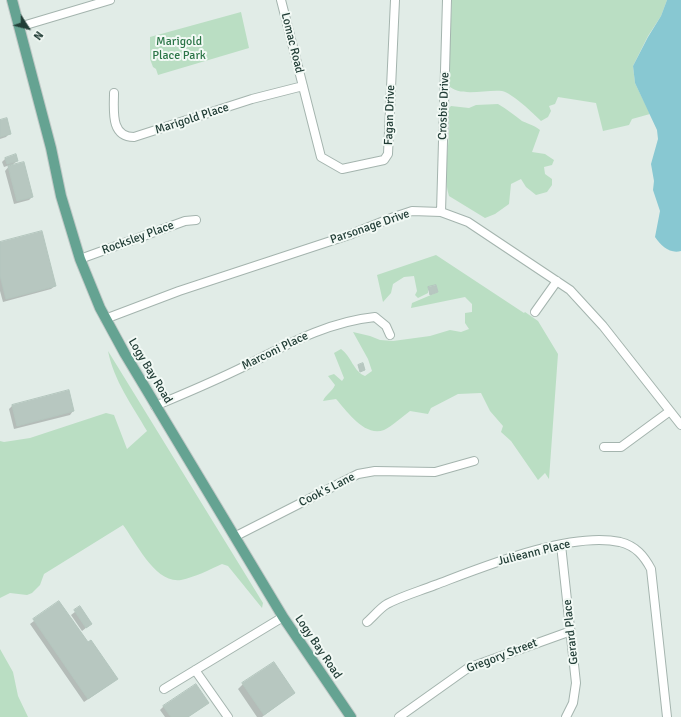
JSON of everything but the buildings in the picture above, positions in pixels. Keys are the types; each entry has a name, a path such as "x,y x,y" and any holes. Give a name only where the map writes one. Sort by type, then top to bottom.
{"main road":[{"name":"Logy Bay Road","path":"12,0 51,148 61,196 80,259 106,319 155,406 234,538 283,617 351,717"}],"street":[{"path":"19,27 110,0"},
{"name":"Lomac Road","path":"281,0 303,86"},
{"name":"Fagan Drive","path":"303,86 321,157 342,169 384,160 388,154 394,0"},
{"name":"Crosbie Drive","path":"441,212 447,0"},
{"name":"Marigold Place","path":"114,93 116,126 121,133 134,137 252,99 303,86"},
{"name":"Parsonage Drive","path":"106,319 179,291 349,235 412,211 441,212 468,222 557,281 580,300 681,425"},
{"name":"Rocksley Place","path":"80,259 185,221 196,220"},
{"path":"535,312 557,281"},
{"name":"Marconi Place","path":"155,406 239,369 311,333 353,320 375,317 386,326 390,335"},
{"path":"604,447 621,447 670,411"},
{"name":"Cook's Lane","path":"234,538 358,474 375,471 435,472 474,461"},
{"name":"Julieann Place","path":"367,622 386,604 490,564 534,550 585,542 620,542 638,550 645,558 651,569 667,717"},
{"name":"Gerard Place","path":"561,545 576,683 573,703 566,717"},
{"path":"164,689 283,617"},
{"name":"Gregory Street","path":"399,717 468,668 571,631"},
{"path":"195,670 228,717"}],"green space":[{"path":"452,0 667,0 661,16 648,36 633,66 635,83 650,114 632,119 629,125 603,131 596,103 558,97 555,104 549,106 551,111 548,117 541,121 511,95 502,91 466,92 453,89 448,85"},
{"name":"Marigold Place Park","path":"241,12 249,48 158,75 150,59 150,37"},
{"path":"498,104 522,121 533,125 540,130 532,152 545,154 554,160 552,165 544,167 545,174 552,179 552,185 547,192 536,195 526,187 521,179 511,184 509,204 495,214 485,218 449,196 446,175 449,131 448,109 451,106 469,108 476,105"},
{"path":"436,255 538,321 558,354 549,479 545,473 538,480 511,441 501,432 503,426 490,411 481,393 458,394 431,408 428,414 410,411 387,429 377,431 370,430 357,422 336,399 323,401 335,385 328,376 334,374 342,381 344,378 334,353 341,349 355,368 365,376 372,371 368,359 353,332 380,340 393,341 430,336 450,330 461,332 469,329 465,323 465,313 472,312 472,304 465,297 411,308 412,303 438,292 436,285 428,287 428,293 418,298 415,295 417,291 414,276 404,277 393,284 391,293 383,302 377,275"},
{"path":"108,351 263,603 262,608 228,566 222,564 181,580 172,579 163,575 147,560 123,525 44,574 40,585 32,593 27,595 10,593 0,598 0,441 4,442 30,438 106,413 114,415 127,449 147,431 119,383"},
{"path":"0,649 13,672 18,696 28,717 0,717"}],"water":[{"path":"667,0 681,0 681,251 677,252 666,248 655,237 660,211 653,190 654,181 651,164 658,139 657,130 635,83 633,66 661,16"}]}
